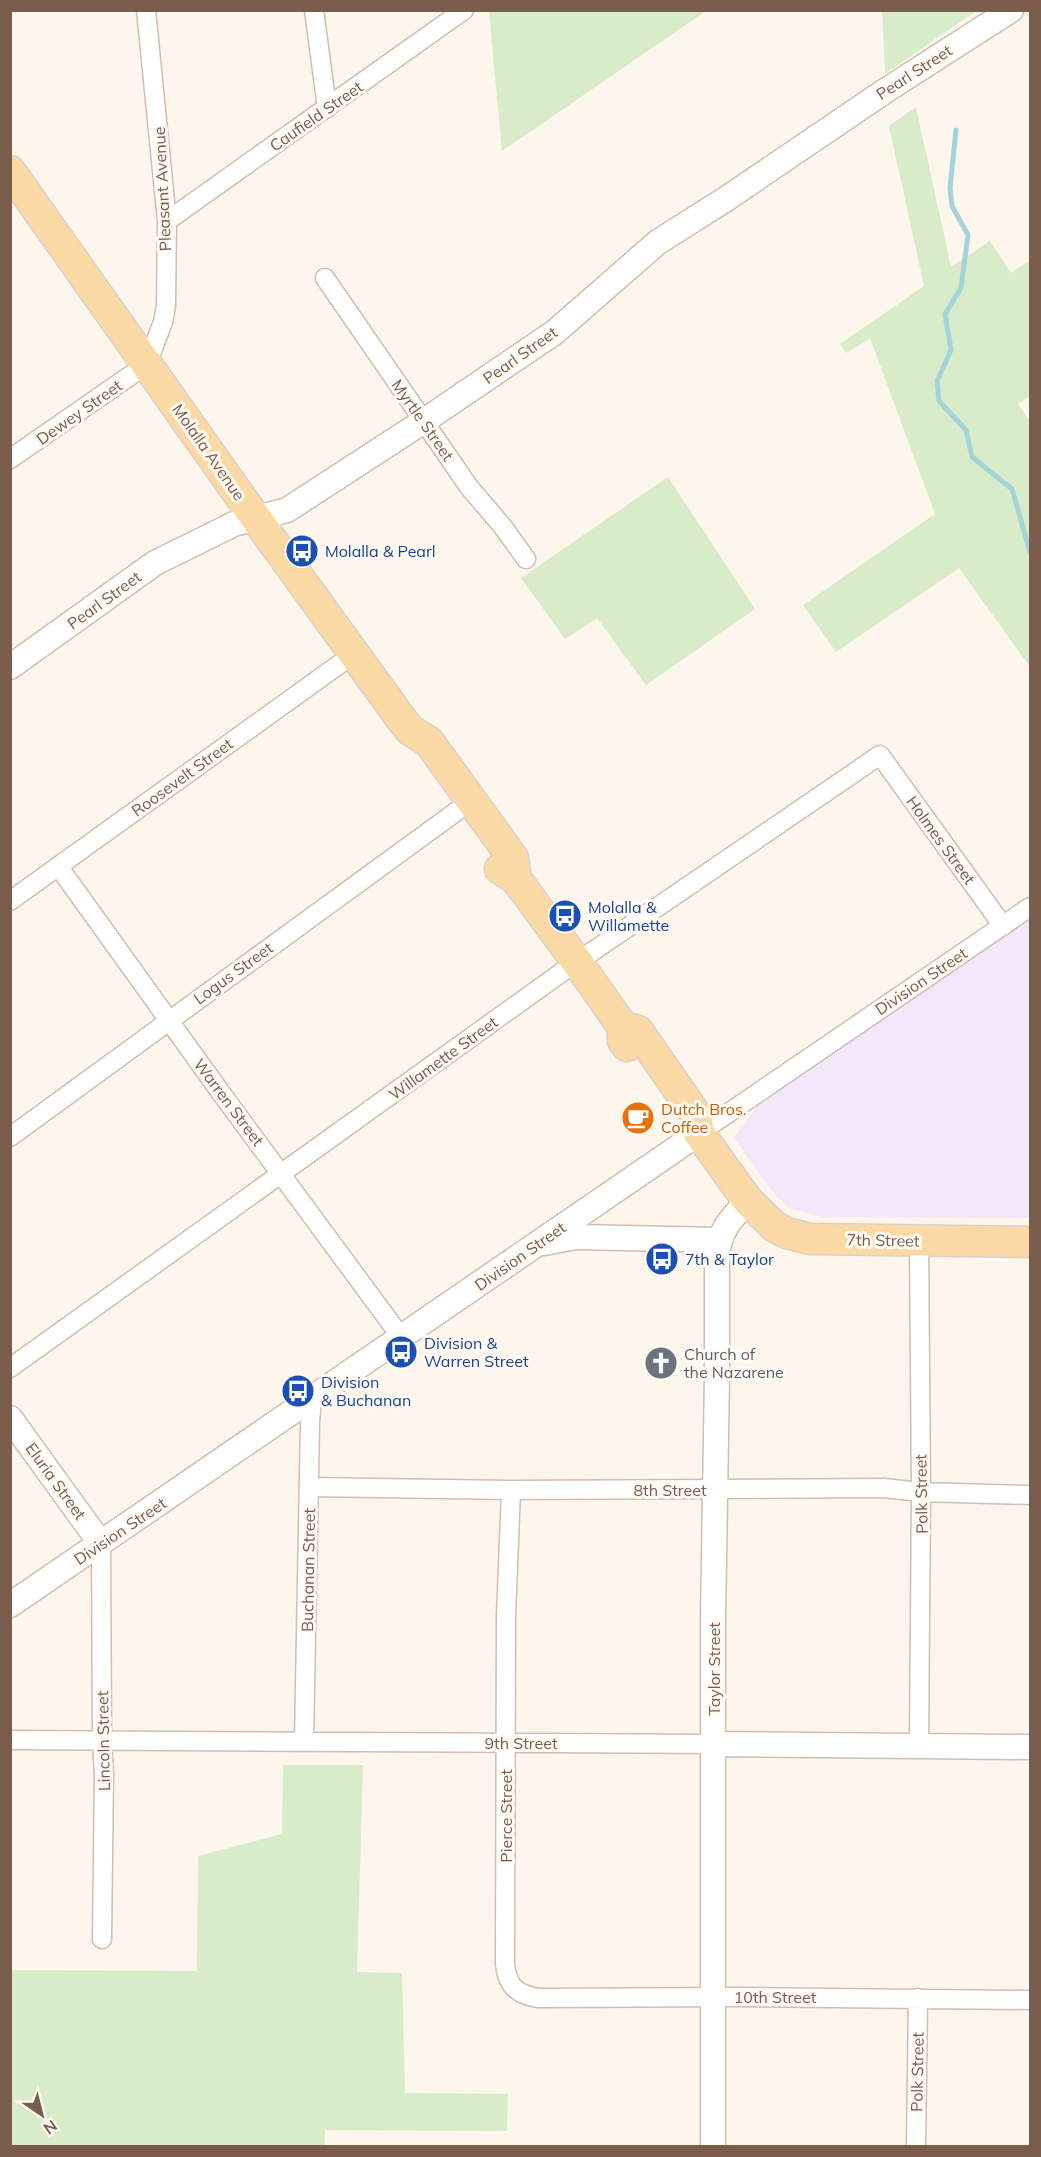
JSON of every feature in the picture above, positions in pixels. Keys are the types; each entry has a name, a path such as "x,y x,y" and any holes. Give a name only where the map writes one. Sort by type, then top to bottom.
{"main road":[{"name":"Molalla Avenue","path":"10,171 256,518 410,730 416,755 498,868 516,879 578,962 623,1027 623,1041 676,1115 683,1124 699,1133 748,1201"},
{"name":"Molalla Avenue","path":"410,730 429,742 513,858 516,879"},
{"name":"7th Street","path":"748,1201 775,1227 801,1238 1030,1242"}],"street":[{"name":"Pleasant Avenue","path":"147,10 167,221 166,306 161,329 147,364"},
{"path":"314,10 327,108"},
{"name":"Caufield Street","path":"167,221 464,10"},
{"name":"Pearl Street","path":"10,667 155,563 234,525 287,510 424,422 555,332 658,242 1011,10"},
{"name":"Myrtle Street","path":"325,278 469,487 504,527 526,559"},
{"name":"Dewey Street","path":"10,459 147,364"},
{"name":"Roosevelt Street","path":"10,901 355,653"},
{"name":"Holmes Street","path":"880,755 1003,926"},
{"name":"Willamette Street","path":"10,1368 578,962 880,755"},
{"name":"Logus Street","path":"10,1137 457,812"},
{"name":"Warren Street","path":"58,866 401,1337"},
{"name":"Division Street","path":"10,1605 1030,907"},
{"path":"533,1247 575,1237 718,1240 725,1226 748,1201"},
{"name":"Taylor Street","path":"712,2146 718,1240"},
{"name":"Polk Street","path":"919,1241 921,1492 919,1746"},
{"name":"Buchanan Street","path":"304,1741 312,1398"},
{"name":"Eluria Street","path":"10,1418 101,1544"},
{"name":"8th Street","path":"309,1487 511,1490 883,1488 921,1492 1030,1495"},
{"name":"Pierce Street","path":"511,1490 506,1616 505,1964 509,1981 520,1994"},
{"name":"Lincoln Street","path":"101,1544 104,1774 102,1939"},
{"name":"9th Street","path":"10,1740 1030,1747"},
{"name":"10th Street","path":"520,1994 539,1998 1030,2000"},
{"name":"Polk Street","path":"916,2146 918,1998"}],"shaded area":[{"path":"1030,916 1030,1218 822,1217 789,1208 775,1195 734,1138 759,1104"}],"green space":[{"path":"489,10 706,11 502,151"},
{"path":"882,10 976,10 976,11 885,74"},
{"path":"916,107 951,267 990,241 1011,273 1030,260 1030,396 1018,404 1030,422 1030,667 959,568 836,652 803,605 935,514 870,338 847,353 840,344 924,286 889,126"},
{"path":"668,477 755,609 646,685 597,618 565,639 521,578"},
{"path":"283,1765 363,1765 357,1972 402,1973 405,2093 508,2094 507,2131 325,2130 325,2146 11,2146 11,1970 197,1971 198,1856 282,1834"}],"waterway":[{"path":"956,130 950,188 952,206 968,235 961,288 945,314 951,350 937,381 939,401 966,430 972,457 1012,489 1030,552"}],"place":[{"name":"Molalla & Pearl","path":"302,551"},
{"name":"Molalla & Willamette","path":"565,916"},
{"name":"Dutch Bros. Coffee","path":"638,1118"},
{"name":"7th & Taylor","path":"662,1259"},
{"name":"Division & Warren Street","path":"401,1352"},
{"name":"Church of the Nazarene","path":"661,1363"},
{"name":"Division & Buchanan","path":"298,1391"}]}
